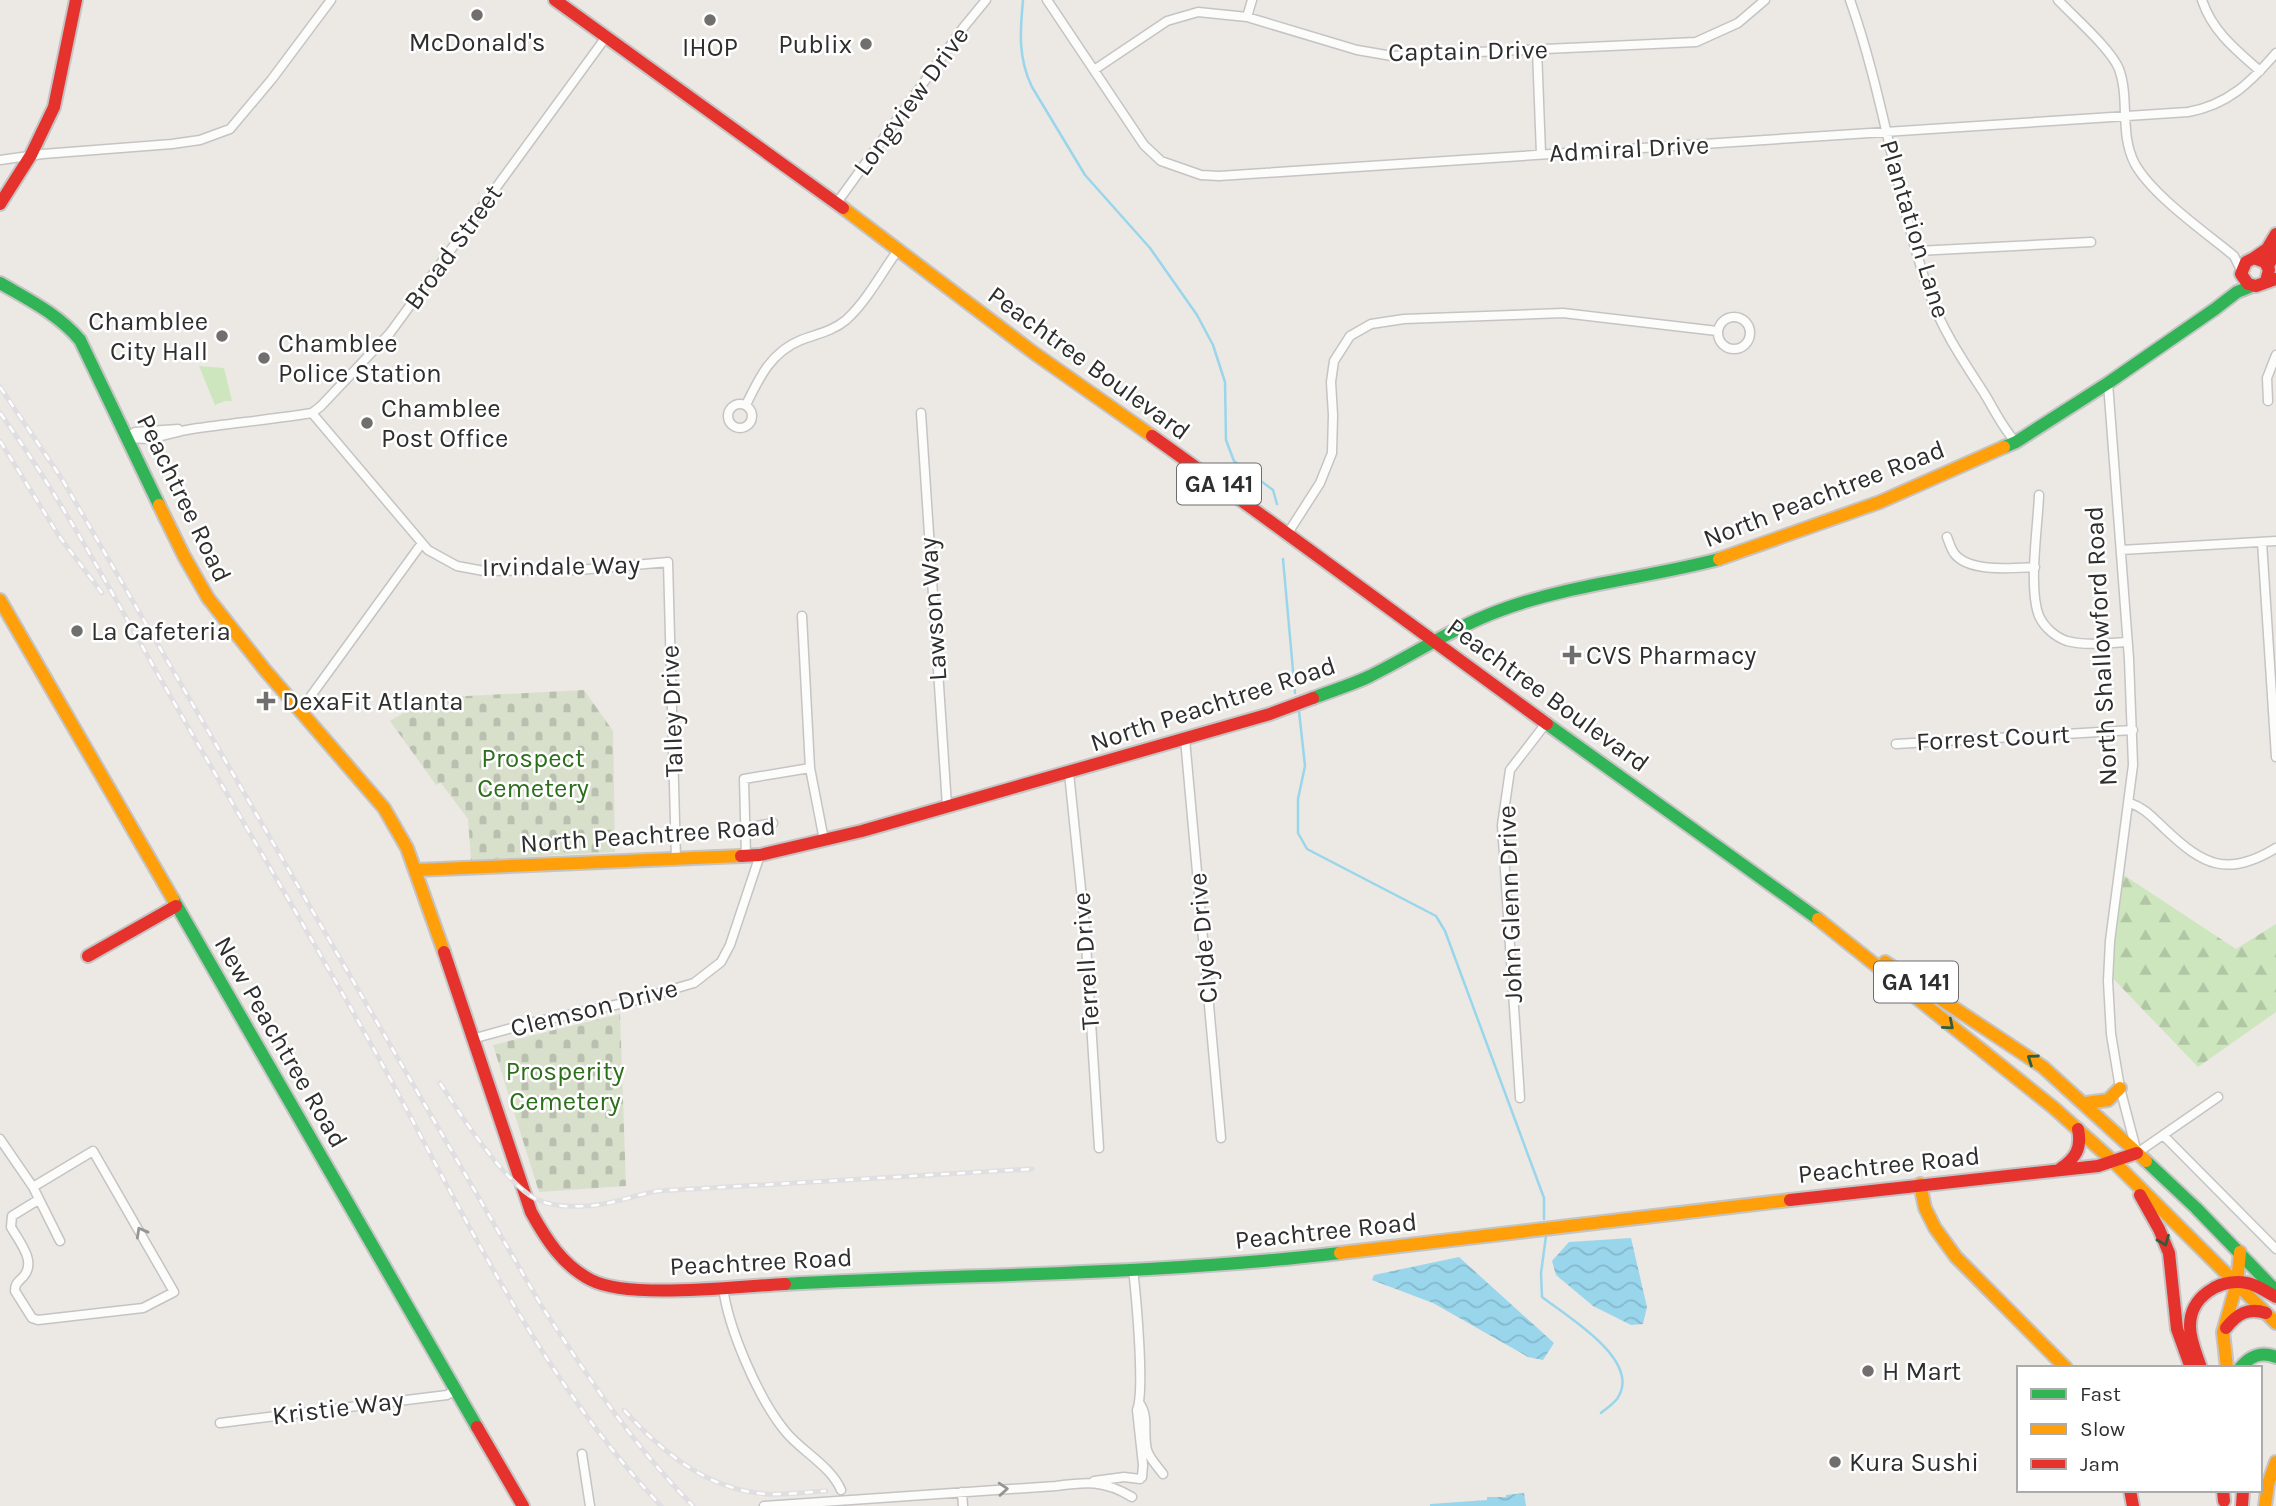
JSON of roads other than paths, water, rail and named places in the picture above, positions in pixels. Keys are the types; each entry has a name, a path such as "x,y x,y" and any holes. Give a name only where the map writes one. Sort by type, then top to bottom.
{"main road":[{"path":"0,204 31,155 54,107 76,0"},
{"name":"Peachtree Boulevard","path":"555,0 836,204 1034,353 1288,533 1341,575 1836,932 2078,1129 2133,1181"},
{"path":"2252,286 2245,282 2247,265 2267,249 2276,234"},
{"path":"2271,273 2276,251"},
{"path":"2247,265 2262,260 2271,273"},
{"name":"North Peachtree Road","path":"2202,317 2207,307 2247,265"},
{"name":"North Peachtree Road","path":"416,870 760,855 1069,773 1307,702 1366,678 1469,622 1536,598 1682,569 1740,553 1880,502 2016,442 2108,383 2202,317 2217,310 2233,293 2260,285 2271,273"},
{"name":"Peachtree Road","path":"0,283 54,314 75,333 92,361 184,556 208,598 395,824 416,870 531,1212 560,1257 591,1280 612,1287 641,1290 1133,1269 1300,1258 2060,1169 2114,1162 2137,1153"},
{"name":"New Peachtree Road","path":"0,600 523,1506"},
{"path":"88,956 176,906"},
{"name":"Peachtree Boulevard","path":"1836,932 2043,1067 2086,1103 2137,1153"},
{"path":"2086,1103 2108,1100 2120,1088"},
{"path":"2060,1169 2074,1160 2078,1153 2078,1129"},
{"name":"GA 141","path":"2137,1153 2240,1252 2276,1291"},
{"path":"2133,1181 2169,1253 2177,1329 2190,1366"},
{"name":"GA 141","path":"2133,1181 2271,1318"},
{"path":"1920,1184 1925,1208 1935,1228 1956,1257 2064,1366"},
{"path":"2227,1366 2224,1332 2237,1283 2240,1252"},
{"path":"2200,1366 2190,1325 2194,1306 2201,1296 2214,1286 2237,1283 2254,1285 2276,1297"},
{"path":"2224,1332 2230,1322 2243,1312 2258,1310 2271,1318"},
{"path":"2242,1366 2254,1355 2267,1353 2276,1356"},
{"path":"2266,1506 2267,1484 2275,1467"}],"street":[{"path":"0,160 31,155 172,144 200,140 230,129 272,79 331,0"},
{"name":"Longview Drive","path":"836,204 963,27 986,0"},
{"name":"Admiral Drive","path":"1047,0 1130,125 1161,161 1201,175 1249,175 2188,112 2216,105 2235,95 2276,53"},
{"path":"1247,17 1252,0"},
{"name":"Captain Drive","path":"1094,69 1147,33 1181,15 1198,12 1247,17 1357,50 1392,55 1696,42 1738,23 1765,0"},
{"name":"Plantation Lane","path":"1850,0 1864,39 1901,200 1930,296 1967,367 2016,442"},
{"path":"2058,0 2119,69 2127,141 2134,163 2148,183 2247,265"},
{"path":"2202,0 2207,14 2220,34 2260,71"},
{"name":"Broad Street","path":"312,412 342,385 390,333 606,37"},
{"path":"1537,50 1541,154"},
{"path":"1917,251 2091,242"},
{"path":"746,405 764,369 775,357 795,343 826,332 845,320 898,250"},
{"path":"1288,533 1320,483 1332,453 1331,382 1334,360 1350,335 1371,324 1404,319 1563,313 1717,331"},
{"path":"1737,317 1746,322 1750,332 1743,347 1733,350 1719,341 1717,331 1726,318 1737,317"},
{"path":"2268,401 2267,378 2276,355"},
{"name":"North Shallowford Road","path":"2108,383 2133,730 2130,803 2109,957 2111,1034 2120,1088 2137,1153"},
{"path":"128,437 135,432 158,429 188,430 312,412"},
{"name":"Irvindale Way","path":"312,412 422,543 437,556 457,566 484,571 579,570 668,562"},
{"name":"Lawson Way","path":"921,413 947,806"},
{"path":"2039,495 2035,597 2040,617 2051,632 2066,640 2088,644 2127,642"},
{"path":"1947,537 1954,554 1981,567 2035,567"},
{"path":"2121,550 2276,541"},
{"path":"2262,542 2276,757"},
{"path":"300,711 422,543"},
{"name":"Talley Drive","path":"668,562 676,859"},
{"path":"802,616 810,768 824,840"},
{"name":"John Glenn Drive","path":"1520,1098 1502,825 1510,771 1547,722"},
{"name":"Forrest Court","path":"1896,744 2133,730"},
{"name":"Clyde Drive","path":"1185,739 1221,1138"},
{"path":"746,856 744,779 810,768"},
{"name":"Terrell Drive","path":"1069,773 1085,928 1099,1149"},
{"path":"2130,803 2142,807 2187,851 2209,861 2239,864 2276,848"},
{"path":"745,828 773,823"},
{"name":"Clemson Drive","path":"472,1039 694,984 721,962 730,945 760,855"},
{"path":"2137,1153 2218,1097"},
{"path":"2163,1135 2276,1250"},
{"path":"0,1139 33,1187 60,1241"},
{"path":"33,1187 93,1152 174,1292 143,1308 38,1320 32,1318 15,1291 16,1283 28,1271 30,1261 11,1227 11,1222 12,1216 38,1200"},
{"path":"764,1506 1141,1478 1143,1465 1137,1410 1140,1404 1133,1269"},
{"path":"723,1287 726,1310 766,1404 786,1432 835,1479 841,1490"},
{"name":"Kristie Way","path":"220,1423 447,1395 456,1390"},
{"path":"1140,1404 1144,1409 1146,1448 1150,1459 1163,1474"},
{"path":"582,1454 590,1506"},
{"path":"1092,1481 1132,1497"},
{"path":"962,1492 963,1506"}],"water":[{"path":"1631,1238 1647,1307 1643,1324 1631,1325 1593,1306 1556,1275 1552,1261 1569,1242"},
{"path":"1459,1257 1554,1343 1543,1360 1528,1357 1433,1303 1372,1280 1374,1275"},
{"path":"1524,1493 1526,1506 1430,1506 1430,1504 1487,1500 1487,1497"}],"waterway":[{"path":"1023,0 1022,55 1032,87 1085,175 1150,248 1197,315 1213,345 1225,382 1226,440 1234,461 1273,490 1277,504"},
{"path":"1283,559 1295,693"},
{"path":"1299,711 1305,766 1298,799 1298,833 1307,849 1436,916 1445,931 1544,1198 1544,1219"},
{"path":"1546,1236 1541,1273 1542,1297 1598,1340 1620,1370 1622,1384 1617,1399 1601,1413"}],"railway":[{"path":"0,387 62,479 541,1305 593,1384 650,1459 693,1506"},
{"path":"0,413 47,482 90,554 339,987 513,1304 581,1409 619,1459 661,1506"},
{"path":"0,441 59,536 102,593"},
{"path":"440,1083 484,1146 511,1178 536,1199 559,1205 593,1206 658,1191 1032,1169"},
{"path":"624,1410 670,1454 724,1485 766,1494 826,1491"}],"place":[{"name":"McDonald's","path":"477,15"},
{"name":"IHOP","path":"710,20"},
{"name":"Publix","path":"866,44"},
{"name":"Chamblee City Hall","path":"222,336"},
{"name":"Chamblee Police Station","path":"264,358"},
{"name":"Chamblee Post Office","path":"367,423"},
{"name":"La Cafeteria","path":"77,631"},
{"name":"CVS Pharmacy","path":"1572,655"},
{"name":"DexaFit Atlanta","path":"266,701"},
{"name":"H Mart","path":"1868,1371"},
{"name":"Kura Sushi","path":"1835,1462"}],"park label":[{"name":"Prospect Cemetery","path":"533,773"},
{"name":"Prosperity Cemetery","path":"565,1086"}]}
